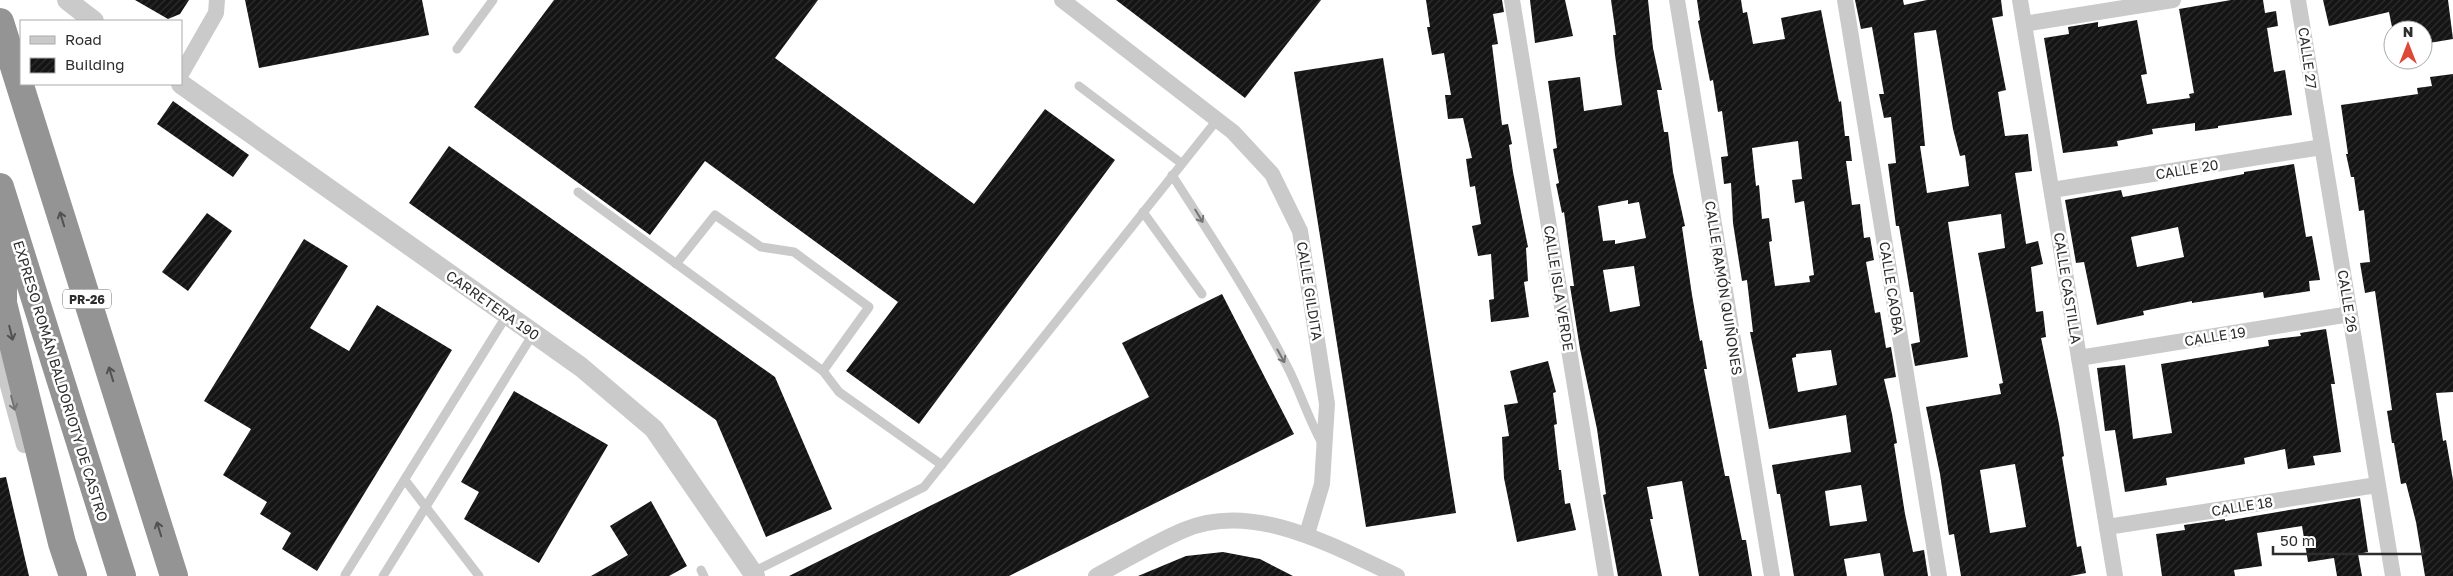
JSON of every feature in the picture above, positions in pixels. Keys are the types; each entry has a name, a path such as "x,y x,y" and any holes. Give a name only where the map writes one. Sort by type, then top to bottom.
{"highway":[{"name":"PR-26","path":"0,22 174,576"},
{"path":"2,192 4,303 62,542 73,576"},
{"name":"EXPRESO ROMÁN BALDORIOTY DE CASTRO","path":"2,192 122,576"}],"street":[{"path":"67,0 93,20"},
{"path":"182,72 216,14 217,0"},
{"name":"CALLE GILDITA","path":"1062,0 1233,132 1272,174 1300,231 1327,404 1322,484 1307,534"},
{"name":"CALLE ISLA VERDE","path":"1512,0 1606,576"},
{"name":"CALLE RAMÓN QUIÑONES","path":"1676,0 1772,576"},
{"name":"CALLE CAOBA","path":"1845,0 1939,576"},
{"name":"CALLE CASTILLA","path":"2020,0 2116,576"},
{"path":"2024,24 2173,0"},
{"name":"CALLE 27","path":"2298,0 2316,116"},
{"name":"CARRETERA 190","path":"182,85 581,367 654,429 754,574"},
{"name":"CALLE 26","path":"2316,116 2393,576"},
{"name":"CALLE 20","path":"2052,190 2322,147"},
{"name":"CALLE 19","path":"2079,358 2350,314"},
{"path":"0,356 40,502 62,542"},
{"name":"CALLE 18","path":"2107,527 2377,485"},
{"path":"1096,576 1185,529 1222,520 1256,523 1307,534 1397,576"}],"lane":[{"path":"457,49 493,0"},
{"path":"1079,86 1182,163"},
{"path":"754,574 924,487 1217,120"},
{"path":"1172,175 1264,324 1288,367 1309,420 1324,445"},
{"path":"578,192 823,371 839,392 942,466"},
{"path":"1143,212 1202,294"},
{"path":"676,264 715,214 761,247 794,252 869,307 823,371"},
{"path":"345,575 507,315"},
{"path":"383,576 534,334"},
{"path":"405,480 427,506 479,576"}],"building":[{"path":"135,0 189,0 180,14 168,19"},
{"path":"245,0 422,0 429,35 259,68"},
{"path":"554,0 818,0 775,58 974,204 1045,109 1115,160 919,424 846,371 898,302 705,161 650,235 474,107"},
{"path":"1116,0 1321,0 1245,98"},
{"path":"1426,0 1502,0 1504,12 1493,14 1498,44 1492,45 1502,125 1508,124 1512,144 1509,145 1513,172 1528,247 1526,248 1528,281 1524,282 1529,317 1491,322 1489,300 1494,299 1491,254 1478,256 1472,226 1481,224 1475,186 1470,187 1466,159 1472,158 1463,118 1448,119 1445,95 1451,95 1444,53 1432,55 1427,27 1430,27"},
{"path":"1530,0 1565,0 1573,36 1535,43"},
{"path":"1611,0 1648,0 1653,48 1662,90 1657,90 1664,132 1668,132 1673,172 1685,226 1682,227 1700,341 1702,340 1707,369 1704,369 1725,476 1729,476 1742,540 1746,540 1752,576 1699,576 1682,481 1647,487 1653,519 1650,519 1662,576 1618,576 1603,495 1606,494 1597,429 1580,349 1570,286 1574,286 1564,212 1562,213 1556,184 1559,183 1553,149 1557,148 1548,81 1580,77 1584,111 1622,105 1613,35 1616,35","holes":["1628,200 1628,204 1639,202 1646,238 1615,244 1615,240 1603,241 1598,206","1634,266 1640,306 1610,312 1603,270"]},
{"path":"1697,0 1741,0 1743,13 1747,12 1753,44 1785,39 1781,18 1821,10 1839,102 1841,101 1845,136 1849,136 1852,161 1846,161 1852,205 1860,204 1864,238 1870,237 1874,260 1866,262 1875,313 1880,312 1886,348 1891,347 1896,377 1884,379 1897,443 1894,444 1905,514 1913,552 1924,550 1928,576 1884,576 1880,553 1844,559 1847,576 1794,576 1780,494 1777,494 1772,465 1851,452 1846,415 1769,429 1750,332 1753,332 1747,280 1742,281 1733,223 1731,183 1724,184 1721,157 1728,156 1722,111 1718,112 1713,80 1710,81 1698,21 1700,20","holes":["1798,141 1802,179 1792,180 1795,203 1804,201 1814,275 1809,276 1810,282 1775,286 1769,242 1772,241 1769,218 1762,219 1759,185 1756,186 1752,148","1831,350 1837,385 1798,392 1792,358 1796,357 1796,354","1861,485 1867,521 1830,526 1825,491"]},
{"path":"1855,0 1903,0 1904,5 1927,0 2001,0 2003,16 1992,18 2006,90 1998,92 2005,136 2028,134 2032,171 2015,173 2026,244 2038,241 2043,264 2031,267 2036,312 2043,311 2046,337 2041,338 2059,424 2064,456 2062,457 2077,547 2081,546 2086,573 2070,576 1961,576 1954,534 1949,535 1940,474 1926,407 2001,394 1999,384 2003,383 1978,253 2005,248 2001,214 1948,222 1968,357 1915,366 1911,344 1920,342 1913,292 1910,292 1899,226 1896,226 1888,164 1896,163 1891,117 1884,118 1879,94 1884,94 1872,27 1861,29","holes":["1936,30 1953,129 1960,156 1965,155 1969,186 1927,193 1920,146 1925,146 1914,33","2015,464 2026,527 1990,533 1980,470"]},
{"path":"2231,0 2263,0 2265,13 2276,11 2278,26 2267,28 2274,72 2285,70 2292,115 2195,131 2195,123 2152,129 2153,134 2117,141 2118,146 2063,153 2044,38 2069,34 2068,27 2098,22 2098,27 2137,20 2147,74 2141,75 2147,104 2190,98 2189,94 2194,93 2179,9"},
{"path":"2323,0 2448,0 2453,39 2433,42 2433,20 2391,20 2389,12 2329,26"},
{"path":"1383,58 1456,513 1366,527 1294,72"},
{"path":"2453,74 2453,392 2436,393 2443,441 2446,440 2453,480 2453,576 2425,576 2416,522 2406,483 2401,484 2394,443 2392,443 2387,411 2392,410 2375,291 2365,293 2360,263 2370,262 2364,210 2359,211 2354,177 2351,177 2346,154 2348,154 2341,105 2418,94 2417,88 2432,86 2430,77"},
{"path":"173,101 249,155 233,177 157,124"},
{"path":"449,146 775,377 832,509 766,537 716,420 409,203"},
{"path":"2294,164 2306,237 2312,236 2320,280 2309,281 2310,291 2264,298 2263,292 2192,303 2192,301 2143,311 2144,315 2097,325 2084,262 2076,263 2065,200 2121,190 2123,197 2244,174 2244,172","holes":["2178,227 2184,257 2137,267 2131,237"]},
{"path":"207,213 232,231 188,291 162,272"},
{"path":"304,239 348,266 310,328 349,351 377,305 452,350 317,571 282,549 291,533 260,514 267,502 223,475 251,429 204,401"},
{"path":"1222,294 1294,434 1009,576 789,576 1149,397 1122,343"},
{"path":"2326,329 2335,384 2331,384 2341,452 2313,456 2315,465 2288,469 2285,449 2244,458 2245,464 2166,478 2167,485 2125,492 2115,430 2105,431 2097,368 2125,365 2133,439 2172,433 2161,364 2269,346 2268,340 2301,336 2300,333"},
{"path":"1548,361 1556,392 1553,393 1557,424 1554,425 1559,470 1561,470 1565,504 1570,503 1576,530 1517,542 1504,478 1502,437 1509,436 1504,405 1518,403 1510,371"},
{"path":"514,391 608,445 539,563 464,519 479,492 461,482"},
{"path":"6,477 29,576 0,576 0,478"},
{"path":"2360,498 2368,552 2358,554 2362,576 2337,576 2334,558 2308,562 2302,526 2257,533 2262,566 2234,570 2235,576 2162,576 2156,534 2185,530 2184,525 2225,519 2225,521"},
{"path":"651,501 687,566 669,576 591,576 628,555 610,526"},
{"path":"1223,552 1260,559 1293,576 1138,576 1186,556"}]}
